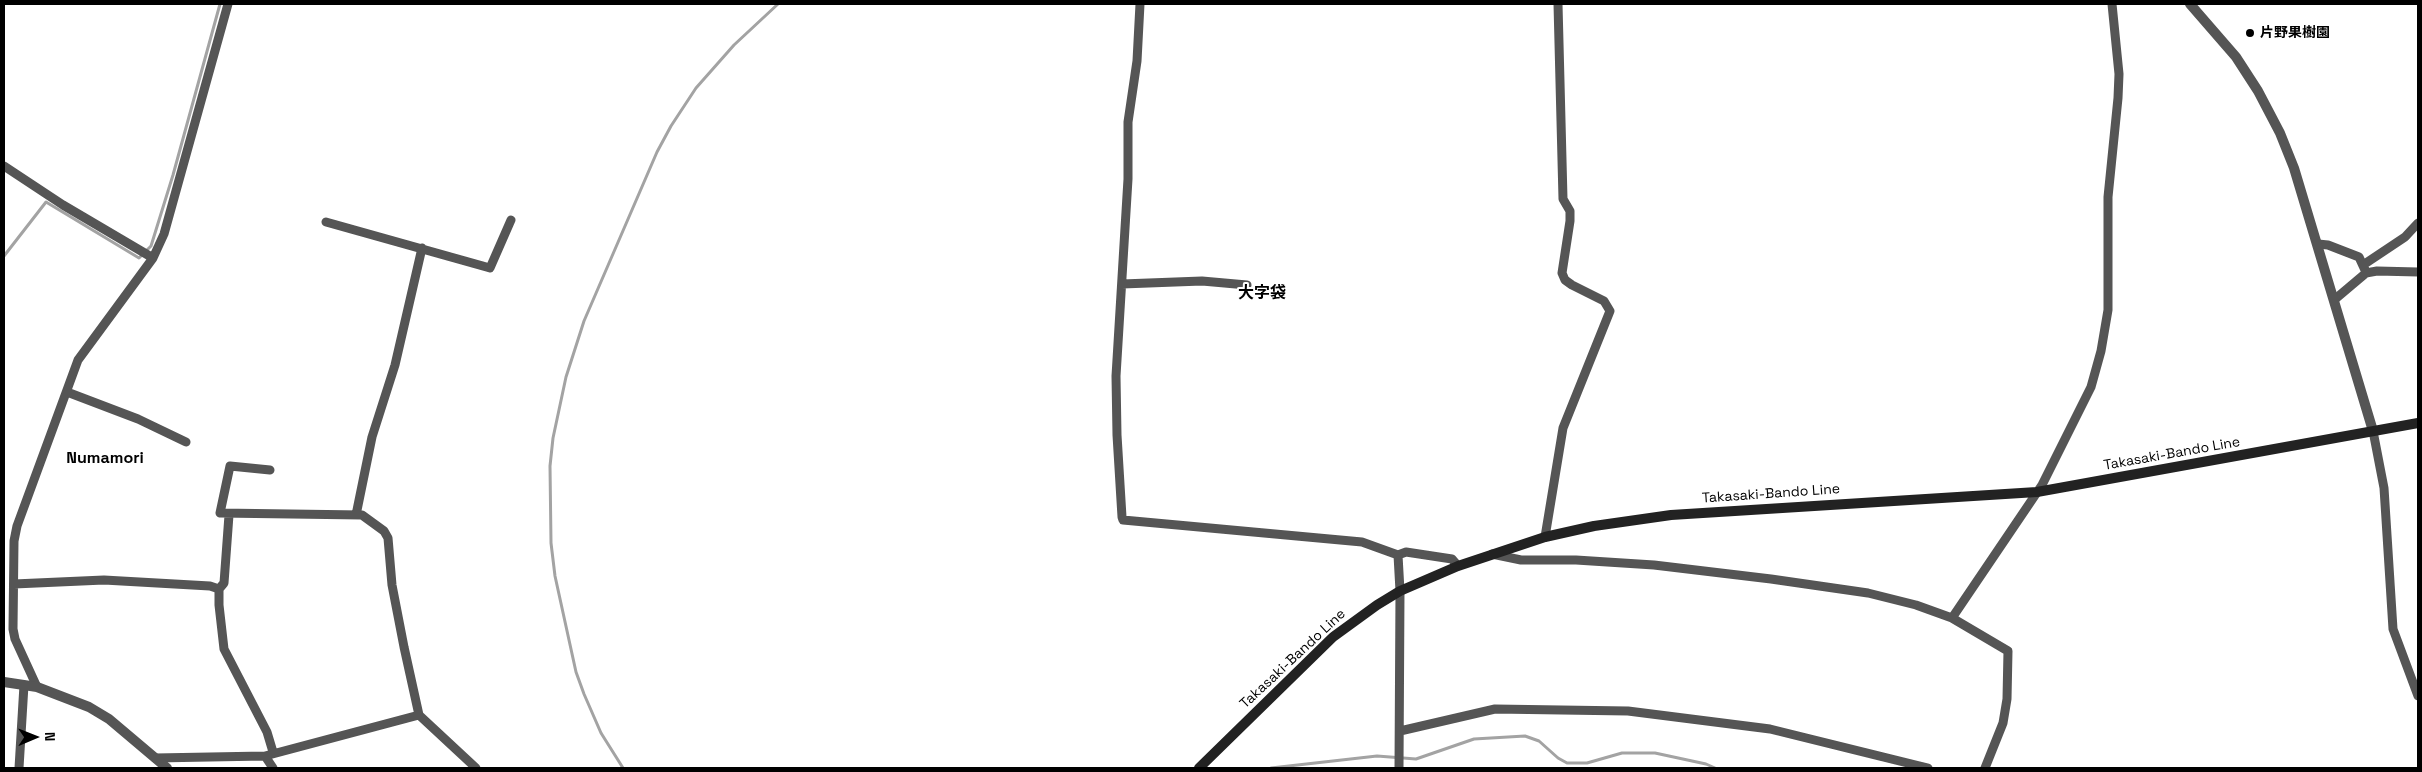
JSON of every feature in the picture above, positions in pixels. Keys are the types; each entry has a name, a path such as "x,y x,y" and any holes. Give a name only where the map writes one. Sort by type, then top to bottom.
{"main road":[{"name":"Takasaki-Bando Line","path":"1199,768 1333,637 1377,605 1400,591 1458,566 1545,537 1594,526 1672,515 2037,492 2418,423"}],"street":[{"path":"37,687 15,639 13,629 14,541 17,526 84,350 153,258 170,219 228,4"},
{"path":"1140,4 1137,61 1128,122 1128,179 1116,386 1117,435 1123,520 1362,542 1398,555 1406,552 1452,560 1458,566"},
{"path":"1545,537 1563,428 1610,311 1604,301 1572,285 1562,273 1570,211 1563,200 1558,4"},
{"path":"1952,618 2037,492 2090,387 2106,330 2108,310 2108,196 2119,74 2112,4"},
{"path":"2190,4 2224,41 2258,91 2291,160 2318,244 2373,431 2384,488 2393,629 2418,696"},
{"path":"4,166 63,205 153,258"},
{"path":"326,222 490,268 511,220"},
{"path":"2334,300 2365,269 2405,237 2418,223"},
{"path":"2318,244 2328,245 2358,257 2365,269"},
{"path":"356,515 372,437 395,365 422,248"},
{"path":"2365,269 2418,272"},
{"path":"1122,284 1202,281 1247,285"},
{"path":"67,392 138,419 186,442"},
{"path":"270,470 230,466 220,513 229,515 356,515 371,519 384,531 388,538 392,585 419,715 476,768"},
{"path":"229,515 224,583 220,588 218,605 224,649 267,732 269,754 273,768"},
{"path":"1492,554 1522,560 1576,560 1654,565 1771,579 1868,593 1916,605 1952,618 2008,651 2007,698 2003,723 1985,768"},
{"path":"1398,555 1400,591 1399,768"},
{"path":"14,584 104,580 220,588"},
{"path":"4,682 37,687 63,696 102,715 167,768"},
{"path":"19,768 24,685"},
{"path":"1400,731 1495,709 1628,711 1770,729 1928,768"},
{"path":"155,758 269,754 419,715"}],"waterway":[{"path":"4,256 46,202 139,258 151,246 173,175 220,4"},
{"path":"623,768 601,733 576,672 555,576 551,543 550,466 553,438 566,377 584,321 657,152 671,126 696,88 734,45 778,4"},
{"path":"1271,768 1377,756 1416,759 1474,739 1525,736 1539,741 1558,758 1567,763 1587,763 1622,753 1655,753 1706,764 1715,768"}],"place":[{"name":"片野果樹園","path":"2250,33"}],"district":[{"name":"大字袋","path":"1262,294"},
{"name":"Numamori","path":"105,459"}]}
